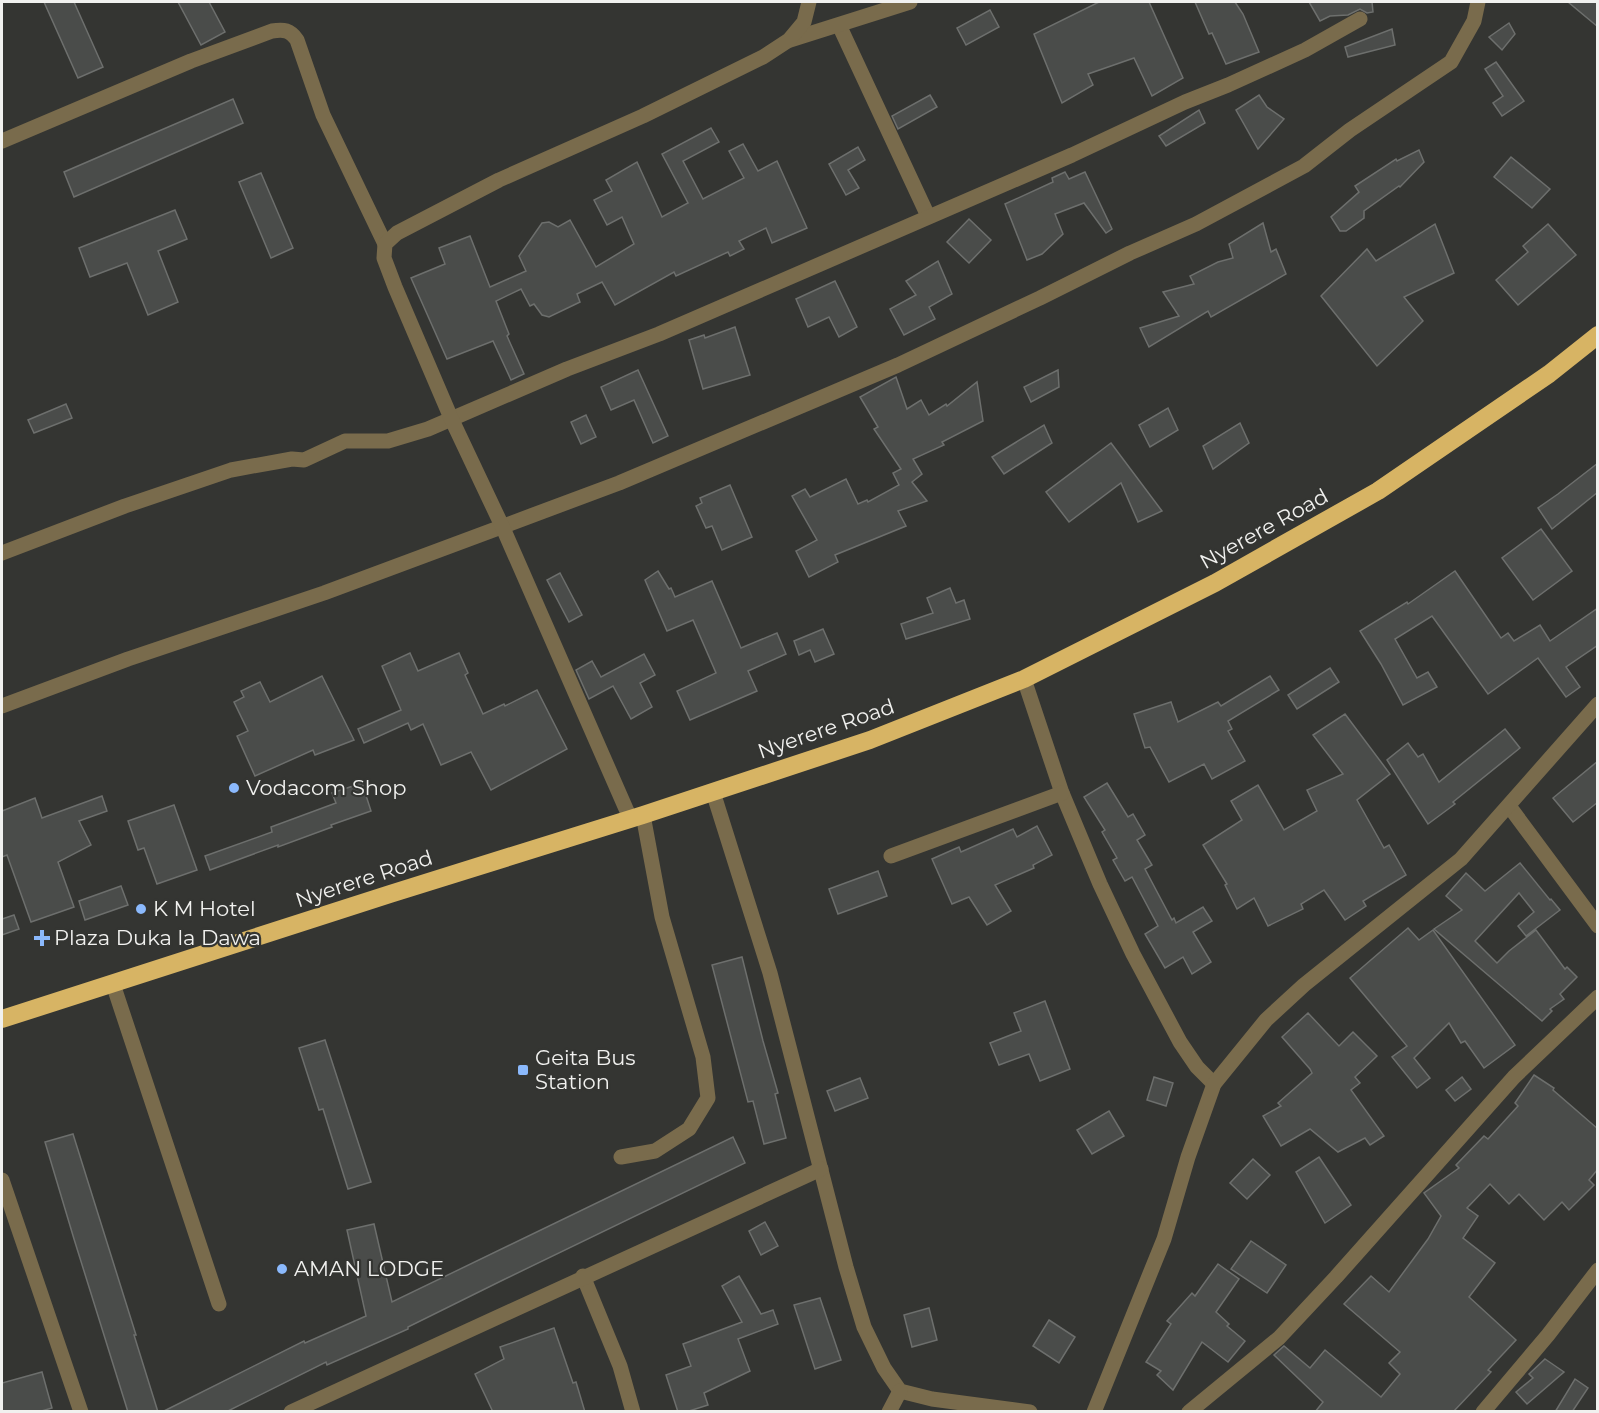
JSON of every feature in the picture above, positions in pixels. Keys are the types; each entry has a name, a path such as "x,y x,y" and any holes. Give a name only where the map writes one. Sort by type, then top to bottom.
{"highway":[{"name":"Nyerere Road","path":"2,1019 870,740 1024,679 1215,583 1378,491 1549,374 1598,335"}],"street":[{"path":"385,243 397,233 499,180 643,116 764,57 789,40 804,22 809,2"},
{"path":"789,40 910,2"},
{"path":"2,706 129,659 324,593 619,483 898,365 1130,253 1196,224 1304,166 1350,130 1451,62 1474,21 1478,2"},
{"path":"2,553 125,506 231,470 292,459 304,460 345,441 388,441 417,433 659,334 1083,150 1185,102 1227,86 1305,50 1360,19"},
{"path":"839,25 928,216"},
{"path":"2,141 191,61 272,31 283,30 292,33 297,40 322,115 385,243 384,258 394,287 451,418 636,817 662,917 704,1057 708,1098 689,1129 655,1151 621,1157"},
{"path":"1024,679 1062,793 1133,954 1180,1042 1197,1067 1214,1084"},
{"path":"1094,1412 1164,1239 1188,1157 1214,1084 1273,1013 1304,985 1461,859 1598,704"},
{"path":"713,792 770,974 820,1169 864,1327 884,1368 900,1390 932,1399 1030,1412"},
{"path":"891,856 1062,793"},
{"path":"1509,806 1598,926"},
{"path":"113,984 219,1304"},
{"path":"1189,1412 1279,1338 1514,1077 1598,997"},
{"path":"291,1412 820,1169"},
{"path":"2,1180 81,1412"},
{"path":"1483,1412 1548,1335 1598,1270"},
{"path":"583,1276 620,1366 633,1412"},
{"path":"889,1412 900,1390"}],"building":[{"path":"44,2 74,2 103,67 78,78"},
{"path":"178,2 209,2 225,32 201,45"},
{"path":"1099,2 1149,2 1183,78 1152,96 1134,58 1088,74 1093,85 1062,103 1034,34"},
{"path":"1195,2 1235,2 1243,14 1259,52 1226,64"},
{"path":"1309,2 1372,2 1373,12 1367,13 1360,9 1348,15 1330,16 1320,21"},
{"path":"1568,2 1598,2 1598,27"},
{"path":"990,10 999,27 966,45 957,28"},
{"path":"1509,23 1515,34 1502,50 1489,37"},
{"path":"1392,29 1395,45 1348,57 1345,47"},
{"path":"1496,62 1524,101 1502,116 1493,103 1503,96 1485,69"},
{"path":"930,95 937,107 898,129 892,116"},
{"path":"1259,95 1267,107 1284,119 1258,149 1236,110"},
{"path":"233,99 243,123 74,197 64,172"},
{"path":"1199,110 1205,123 1166,146 1159,136"},
{"path":"711,128 719,142 683,161 703,199 744,178 729,151 743,144 758,171 777,161 807,228 772,243 766,228 739,241 744,249 730,256 728,252 676,276 674,272 615,305 602,282 577,294 580,302 549,317 542,315 534,304 530,306 521,289 496,301 509,334 507,336 524,374 511,380 493,341 447,359 411,278 445,264 439,248 470,236 490,287 526,271 519,256 542,223 549,222 558,227 570,220 596,267 634,244 622,217 607,225 594,200 612,191 606,180 637,162 662,217 688,203 662,154"},
{"path":"858,147 865,160 848,170 859,188 846,195 829,164"},
{"path":"1419,150 1424,162 1400,187 1364,211 1364,218 1346,231 1340,231 1331,217 1359,192 1355,186 1396,159 1397,161"},
{"path":"1511,157 1550,189 1532,208 1494,177"},
{"path":"1065,172 1069,179 1085,172 1112,229 1106,233 1084,203 1055,214 1063,234 1042,254 1027,260 1005,204 1053,182 1052,178"},
{"path":"261,173 293,248 271,258 239,182"},
{"path":"175,210 187,239 158,251 178,302 148,315 127,263 90,277 79,248"},
{"path":"969,219 991,240 969,263 947,242"},
{"path":"1263,223 1271,252 1276,249 1286,274 1211,317 1208,311 1149,347 1140,328 1179,316 1163,292 1194,284 1190,276 1218,262 1233,258 1229,244"},
{"path":"1435,224 1454,273 1404,297 1423,321 1377,366 1321,296 1367,249 1376,261"},
{"path":"1548,224 1576,255 1518,305 1496,280 1528,252 1523,246"},
{"path":"938,261 952,294 929,307 935,319 904,335 890,309 916,295 906,281"},
{"path":"835,281 857,327 839,337 829,317 808,327 796,299"},
{"path":"735,327 750,375 703,389 689,340 704,335 705,338"},
{"path":"638,370 668,436 653,443 634,400 611,410 601,387"},
{"path":"1058,370 1059,387 1031,402 1024,387"},
{"path":"896,377 907,409 921,400 929,415 946,404 947,406 977,382 983,421 942,442 944,445 913,459 922,474 912,482 927,501 898,511 906,526 835,555 838,562 809,577 796,551 817,540 792,496 805,489 810,497 846,479 858,504 867,500 868,502 899,485 893,473 901,469 874,429 878,427 860,397"},
{"path":"66,404 72,418 34,433 28,420"},
{"path":"1168,408 1178,430 1150,447 1139,425"},
{"path":"586,415 596,437 581,444 571,422"},
{"path":"1240,423 1249,443 1213,469 1203,446"},
{"path":"1044,425 1052,443 1004,474 992,457"},
{"path":"1111,443 1162,511 1138,522 1121,483 1069,522 1046,492"},
{"path":"1598,463 1598,492 1552,529 1538,508"},
{"path":"730,485 752,537 722,550 712,526 706,528 696,506 702,503 700,498"},
{"path":"1541,529 1572,571 1533,600 1502,558"},
{"path":"658,571 675,597 712,581 741,648 777,633 786,654 748,671 757,691 690,720 677,691 716,673 693,620 667,631 645,580"},
{"path":"1455,571 1501,638 1508,633 1514,641 1540,625 1550,641 1598,608 1598,645 1566,667 1580,687 1566,697 1538,658 1488,694 1432,616 1395,639 1417,678 1428,672 1437,687 1403,705 1360,631 1407,602 1408,604"},
{"path":"560,573 582,615 569,622 547,580"},
{"path":"950,588 956,603 964,600 970,619 906,639 901,624 933,613 927,598"},
{"path":"823,629 834,654 815,662 810,650 799,655 794,641"},
{"path":"410,653 418,671 459,653 468,673 465,675 483,714 537,690 567,749 491,790 471,752 441,765 423,724 411,730 408,723 364,743 358,729 401,710 382,666"},
{"path":"644,654 655,675 640,683 652,707 631,719 613,686 589,699 576,670 592,661 601,677"},
{"path":"1330,668 1339,682 1297,709 1288,695"},
{"path":"322,676 354,740 315,755 313,750 255,776 237,736 248,731 234,702 244,697 241,691 260,682 270,702"},
{"path":"1270,676 1279,690 1228,721 1232,729 1228,731 1245,761 1212,779 1204,764 1169,782 1150,747 1145,748 1134,714 1171,702 1178,722 1218,702 1221,706"},
{"path":"1345,714 1390,774 1357,800 1384,848 1389,845 1406,875 1363,901 1366,906 1345,920 1324,890 1301,904 1303,909 1268,926 1254,898 1237,909 1225,885 1227,884 1203,845 1242,820 1231,801 1258,785 1284,830 1317,811 1307,790 1343,774 1313,735"},
{"path":"1505,729 1520,748 1428,824 1387,760 1408,743 1418,757 1423,754 1439,782"},
{"path":"1598,761 1598,802 1573,822 1553,798"},
{"path":"362,783 371,811 278,847 278,845 210,870 205,856 272,832 271,827 336,803 332,793"},
{"path":"1107,783 1128,817 1133,814 1145,835 1137,840 1152,865 1145,869 1172,920 1174,918 1176,923 1203,907 1212,921 1193,932 1211,962 1192,974 1183,957 1165,968 1145,934 1158,926 1132,877 1125,881 1113,860 1117,858 1102,832 1105,830 1084,797"},
{"path":"102,796 107,811 79,821 91,845 58,862 74,907 31,922 7,855 2,857 2,811 35,798 42,818"},
{"path":"174,805 197,870 157,884 144,848 138,850 128,821"},
{"path":"1037,826 1052,855 1033,865 1034,868 995,885 1011,911 987,925 969,897 952,904 932,859 959,847 961,852 1013,829 1017,837"},
{"path":"1520,863 1560,910 1526,936 1518,926 1534,912 1519,893 1475,941 1497,963 1536,930 1565,969 1567,967 1577,977 1560,994 1564,999 1550,1009 1552,1011 1542,1021 1434,929 1462,910 1446,896 1466,873 1485,891"},
{"path":"878,871 887,896 838,914 829,889"},
{"path":"121,886 128,905 85,920 79,901"},
{"path":"14,915 19,929 2,935 2,919"},
{"path":"1408,928 1419,940 1433,930 1515,1045 1484,1068 1465,1041 1461,1043 1449,1023 1414,1058 1430,1078 1417,1088 1392,1057 1407,1046 1350,978"},
{"path":"742,957 778,1093 775,1094 786,1138 764,1144 753,1101 748,1102 712,965"},
{"path":"1045,1001 1070,1069 1040,1081 1029,1054 999,1065 990,1043 1021,1031 1014,1013"},
{"path":"1308,1013 1339,1046 1353,1032 1377,1056 1355,1077 1360,1083 1351,1090 1384,1136 1370,1145 1365,1138 1338,1152 1310,1129 1281,1146 1263,1116 1281,1106 1278,1103 1312,1073 1282,1037"},
{"path":"325,1040 371,1182 348,1189 323,1109 319,1110 299,1048"},
{"path":"1534,1075 1554,1088 1553,1090 1598,1129 1598,1169 1589,1180 1594,1185 1569,1210 1562,1202 1544,1220 1519,1194 1509,1204 1490,1184 1467,1208 1478,1216 1463,1238 1495,1263 1469,1297 1516,1340 1488,1370 1491,1372 1453,1412 1315,1412 1323,1402 1274,1355 1284,1346 1310,1368 1325,1350 1381,1397 1400,1374 1389,1363 1400,1352 1344,1304 1371,1276 1389,1292 1428,1239 1441,1216 1424,1193 1459,1168 1456,1165 1484,1136 1488,1139 1518,1106 1515,1103"},
{"path":"1154,1077 1173,1083 1166,1106 1147,1100"},
{"path":"1462,1077 1471,1089 1455,1101 1446,1090"},
{"path":"860,1078 868,1098 835,1111 827,1091"},
{"path":"1109,1111 1124,1136 1092,1154 1077,1130"},
{"path":"73,1134 158,1412 128,1412 74,1239 45,1142"},
{"path":"733,1137 745,1163 503,1280 408,1329 327,1365 326,1362 226,1412 162,1412 304,1341 305,1343 366,1316 347,1230 374,1224 392,1302"},
{"path":"1319,1157 1351,1205 1325,1223 1296,1172"},
{"path":"1253,1159 1270,1175 1247,1199 1230,1183"},
{"path":"765,1222 778,1246 761,1255 749,1231"},
{"path":"1251,1241 1286,1265 1267,1293 1231,1269"},
{"path":"1218,1264 1239,1279 1216,1312 1229,1324 1227,1326 1245,1341 1228,1362 1202,1342 1173,1390 1157,1375 1161,1371 1146,1362 1171,1324 1167,1321 1192,1293 1195,1296"},
{"path":"739,1276 761,1314 773,1310 778,1324 738,1339 750,1371 704,1393 708,1405 686,1412 678,1412 666,1375 691,1366 683,1344 742,1322 722,1286"},
{"path":"820,1298 841,1360 815,1369 794,1305"},
{"path":"929,1308 937,1340 912,1347 904,1315"},
{"path":"1049,1320 1075,1337 1059,1363 1033,1346"},
{"path":"554,1328 573,1383 576,1382 585,1412 493,1412 475,1374 504,1359 500,1347"},
{"path":"1545,1359 1564,1372 1527,1404 1516,1392 1533,1378 1529,1374"},
{"path":"42,1372 52,1408 38,1412 2,1412 2,1383"},
{"path":"1575,1379 1588,1388 1572,1412 1555,1412"}],"place":[{"name":"Vodacom Shop","path":"234,788"},
{"name":"K M Hotel","path":"141,909"},
{"name":"Plaza Duka la Dawa","path":"42,938"},
{"name":"Geita Bus Station","path":"523,1070"},
{"name":"AMAN LODGE","path":"282,1269"}]}
